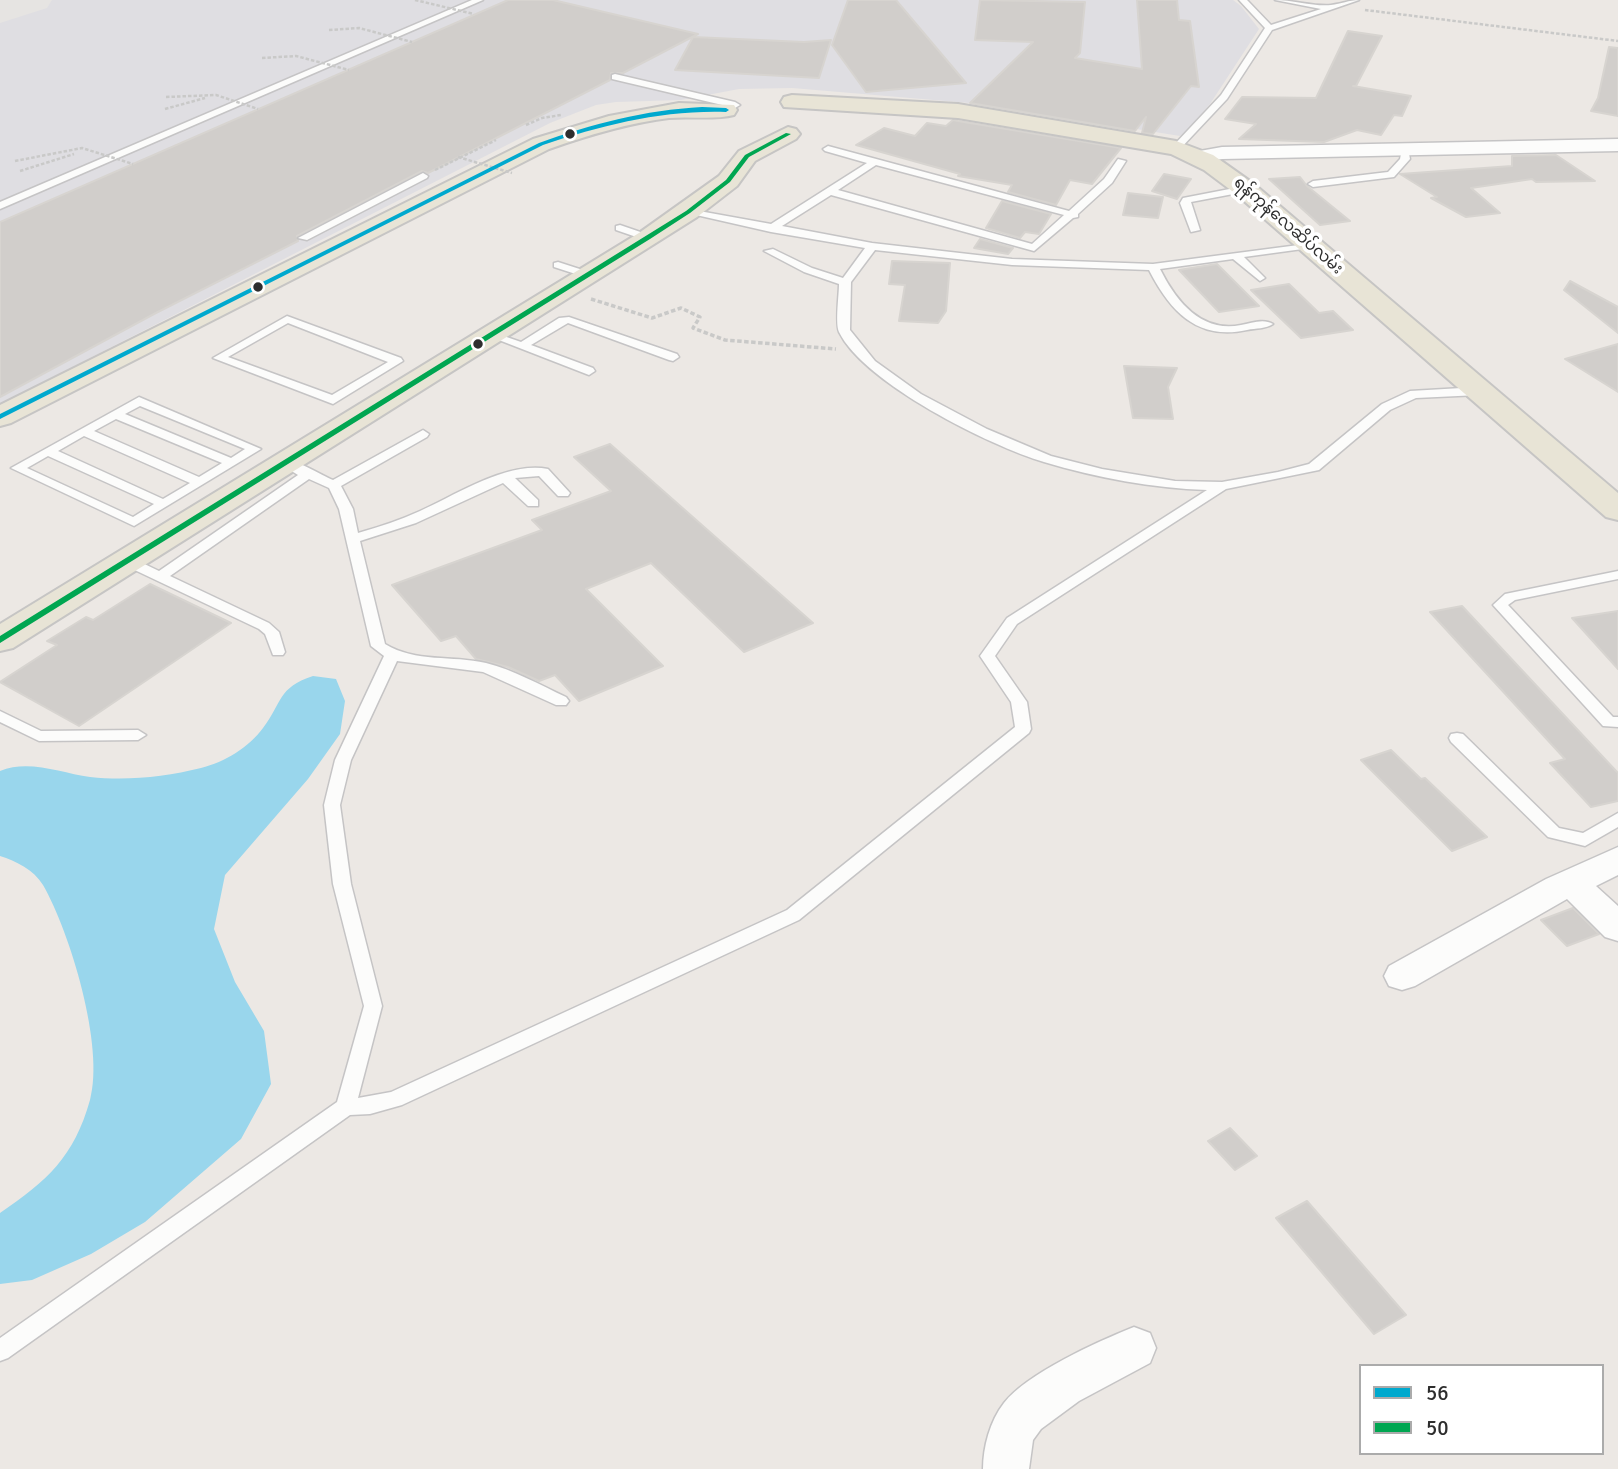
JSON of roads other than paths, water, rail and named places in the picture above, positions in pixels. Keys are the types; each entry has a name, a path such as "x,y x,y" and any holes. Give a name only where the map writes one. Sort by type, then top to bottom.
{"main road":[{"name":"ရန်ကုန်လေဆိပ်လမ်း","path":"0,640 127,561 153,528 297,468 373,392 492,335 634,233 688,212 728,181 747,156 802,128 850,110 883,106"},
{"name":"ရန်ကုန်လေဆိပ်လမ်း","path":"0,417 541,144 584,129 683,109 751,112 883,106 958,111 1188,152 1217,166 1618,510"},
{"path":"811,111 814,117 802,128 751,112 811,111"}],"street":[{"path":"1188,152 1405,151 1618,145"},
{"path":"1539,148 1618,166"},
{"path":"1402,976 1571,882 1618,859"},
{"path":"1571,882 1618,928"},
{"path":"1006,1469 1009,1441 1024,1414 1092,1369 1135,1348"}],"lane":[{"path":"0,206 479,0"},
{"path":"1243,0 1269,28"},
{"path":"1279,0 1335,7"},
{"path":"1188,152 1269,28 1355,0"},
{"path":"615,77 751,112"},
{"path":"828,149 1074,215"},
{"path":"1313,184 1391,175 1405,159 1405,151"},
{"path":"1034,248 1074,215 1108,181 1121,161"},
{"path":"771,229 875,162"},
{"path":"327,253 303,238 423,176"},
{"path":"411,182 421,206"},
{"path":"1195,230 1185,203 1187,200 1245,189"},
{"path":"393,191 421,206"},
{"path":"830,191 1034,248"},
{"path":"688,212 872,246 977,260 1153,267 1310,245"},
{"path":"872,246 845,282 844,330 856,349 871,364 917,397 983,432 1046,458 1102,474 1175,485 1222,486 1314,467 1385,407 1414,394 1479,391"},
{"path":"1034,248 1034,262"},
{"path":"769,251 808,270 845,282"},
{"path":"1235,256 1260,278"},
{"path":"1153,267 1160,283 1189,318 1200,324 1229,330 1267,324"},
{"path":"287,319 397,361 373,392 333,400 219,358 287,319"},
{"path":"522,346 569,320 673,357"},
{"path":"492,335 589,371"},
{"path":"139,401 255,449 164,505 153,528 134,523 17,468 83,431 139,401"},
{"path":"115,414 232,463"},
{"path":"83,431 200,482"},
{"path":"334,485 423,434"},
{"path":"48,451 164,505"},
{"path":"159,577 297,468 334,485 346,509 376,641 384,651 414,660 487,668 561,701"},
{"path":"354,540 411,520 506,478 526,472 543,471 563,493"},
{"path":"506,478 533,503"},
{"path":"0,1351 346,1107 370,1106 395,1099 793,915 1023,729 1019,702 987,656 1012,621 1222,486"},
{"path":"127,561 264,626 272,632 278,652"},
{"path":"1618,575 1510,597 1500,605 1609,722 1618,722"},
{"path":"346,1107 373,1006 342,884 332,806 335,783 343,760 393,654"},
{"path":"0,716 39,736 138,735"},
{"path":"1457,738 1554,833 1585,840 1618,819"}],"water":[{"path":"313,676 336,679 345,701 340,734 308,779 225,875 214,929 235,982 264,1031 271,1084 241,1139 145,1222 91,1254 32,1280 0,1284 0,1213 32,1190 57,1166 76,1137 90,1100 93,1051 89,1021 74,960 43,885 30,871 0,856 0,771 22,766 90,777 132,778 201,768 236,753 251,741 263,728 287,691"}]}
